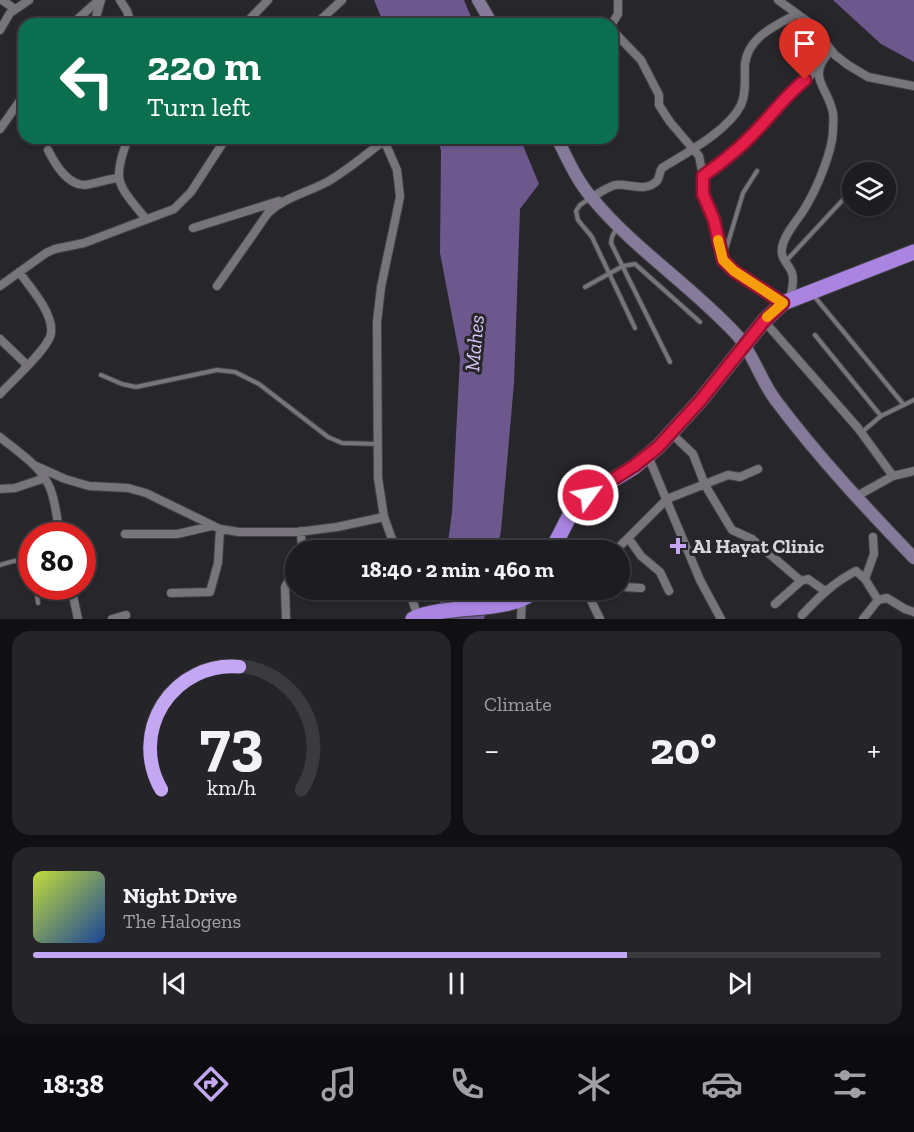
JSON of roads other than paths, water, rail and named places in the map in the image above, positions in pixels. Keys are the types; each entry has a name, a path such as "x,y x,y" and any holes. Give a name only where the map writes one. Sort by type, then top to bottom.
{"highway":[{"path":"557,540 569,517 588,495 648,456 700,401 764,321 786,302 914,252"},
{"path":"421,616 517,600"}],"street":[{"path":"2,0 15,9"},
{"path":"0,30 7,17 29,0"},
{"path":"79,18 100,0"},
{"path":"96,18 100,0"},
{"path":"120,0 129,18"},
{"path":"251,18 268,0"},
{"path":"322,18 340,0"},
{"path":"478,0 488,18"},
{"path":"616,18 618,14 618,0"},
{"path":"778,0 811,24 831,50 848,65 868,76 914,86"},
{"path":"591,198 613,185 619,184 633,188 656,182 662,168 694,149 733,117 741,104 746,87 745,65 752,46 760,36 797,14"},
{"path":"618,36 641,60 659,95 659,105 670,122 699,156 703,176 703,194 714,220 723,260 734,271 786,302 793,276 785,262 782,248 806,206 825,164 833,134 833,112 819,79 819,68 824,57 831,50"},
{"path":"703,176 755,133 792,91 819,68"},
{"path":"0,129 18,104"},
{"path":"126,144 118,178 123,190 146,219"},
{"path":"1,285 55,249 84,243 174,209 184,201 222,144"},
{"path":"194,228 286,199 327,182 377,144"},
{"path":"386,144 397,170 400,197 381,287 377,322 378,478 384,517 392,540"},
{"path":"560,144 576,176 591,198 731,329 744,344 774,400 855,497 914,558"},
{"path":"48,150 59,169 78,183 88,184 118,178"},
{"path":"217,286 268,213 286,199"},
{"path":"1,392 47,344 52,332 38,298 19,272"},
{"path":"764,321 862,433 893,476"},
{"path":"0,339 27,365"},
{"path":"671,433 693,454 705,485 732,530 752,539 801,581"},
{"path":"0,437 36,466 45,478 51,489 57,522"},
{"path":"648,456 700,580 721,619"},
{"path":"36,466 75,482 102,488 135,489 216,528 239,532 301,531 336,527 384,517"},
{"path":"669,591 660,572 641,556 629,539 667,499 728,475 740,477 758,469"},
{"path":"855,497 893,476 914,471"},
{"path":"0,489 15,488 45,478"},
{"path":"125,534 177,534 216,528"},
{"path":"171,593 210,592 218,563 216,528"},
{"path":"301,531 301,540"},
{"path":"865,579 874,554 873,537"},
{"path":"802,615 825,591 841,578 856,571 865,579 878,600"},
{"path":"775,604 801,581 808,579 825,591"},
{"path":"285,587 286,619"},
{"path":"630,587 641,588"},
{"path":"863,619 878,600 888,598 914,612"},
{"path":"74,600 78,619"},
{"path":"414,600 421,616"},
{"path":"521,619 522,600"},
{"path":"591,600 600,619"},
{"path":"112,619 126,615"}],"lane":[{"path":"723,260 742,193 757,171"},
{"path":"591,198 580,205 576,216 592,237 635,328"},
{"path":"785,262 842,201"},
{"path":"619,226 614,232 611,243 670,362"},
{"path":"585,287 631,263 640,266 700,322"},
{"path":"810,291 904,405"},
{"path":"815,335 881,416"},
{"path":"101,375 136,387 217,370 235,372 259,384 328,437 342,443 378,444"},
{"path":"862,433 881,416 914,400"},
{"path":"0,565 18,560"}],"water":[{"path":"374,0 464,0 472,18 382,18"},
{"path":"833,0 914,0 914,62 881,44"},
{"name":"Mahes","path":"438,144 522,144 539,184 520,209 514,383 499,540 448,540 452,512 460,358 440,253 441,150"},
{"path":"440,600 488,600 484,619 438,619"}],"place":[{"name":"Al Hayat Clinic","path":"678,546"}]}
